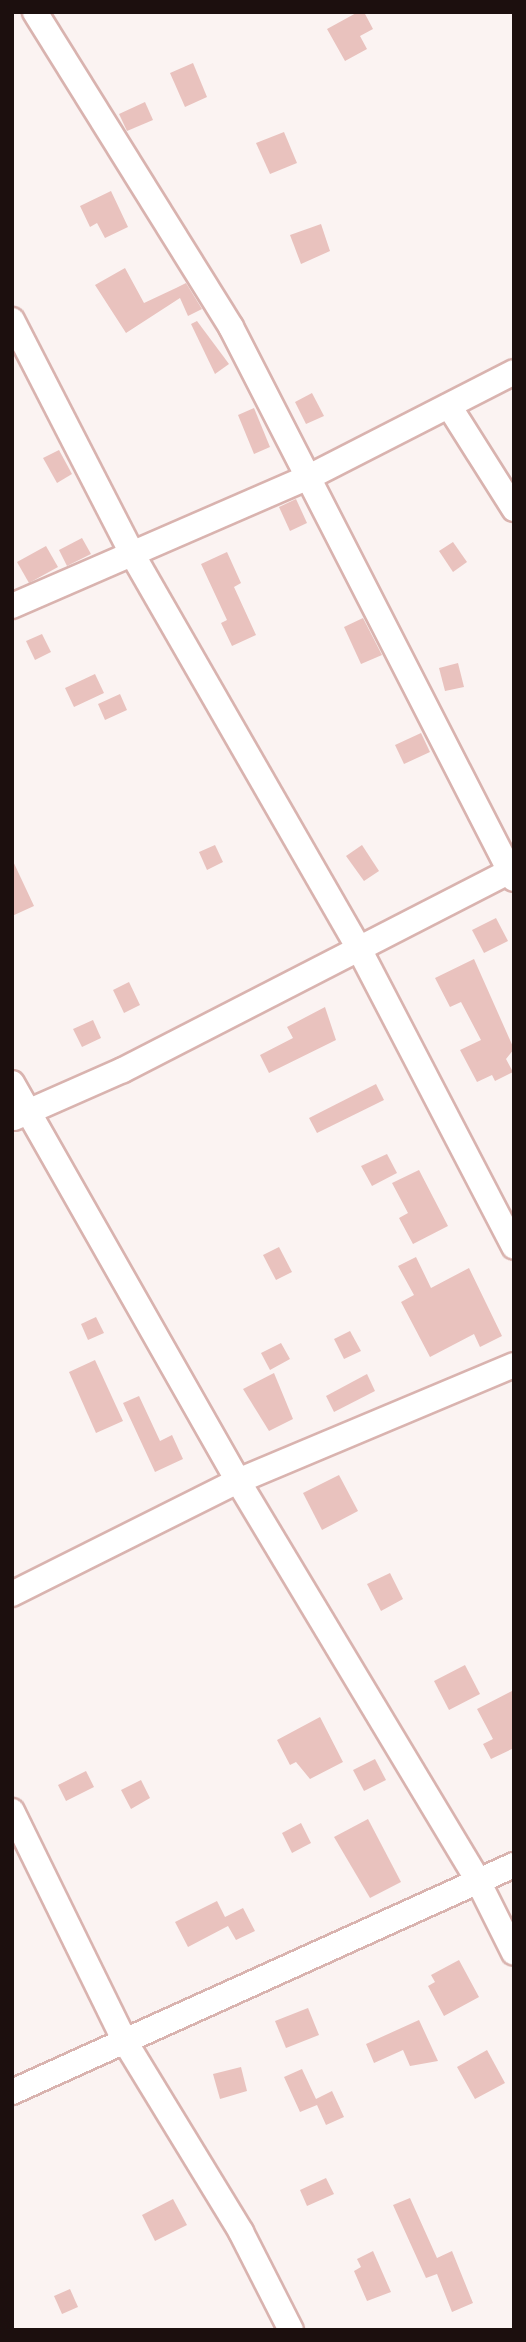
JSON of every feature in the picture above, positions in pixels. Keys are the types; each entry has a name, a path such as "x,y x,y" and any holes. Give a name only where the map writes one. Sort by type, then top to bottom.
{"street":[{"path":"20,1116 123,1070 357,945 512,873 231,327 35,12"},
{"path":"12,320 131,552 357,945 514,1247"},
{"path":"12,606 131,552 309,477 514,372"},
{"path":"449,407 514,509"},
{"path":"12,1083 20,1116 478,1881 514,1953"},
{"path":"12,1594 238,1481 514,1365"},
{"path":"12,1811 124,2040 241,2232 291,2330"},
{"path":"12,2092 514,1865"}],"building":[{"path":"358,12 364,12 373,29 360,36 367,49 345,61 327,29"},
{"path":"193,63 207,97 185,107 170,73"},
{"path":"145,102 153,120 127,131 119,114"},
{"path":"284,132 297,163 270,174 256,143"},
{"path":"111,191 128,227 105,238 97,223 90,227 80,206"},
{"path":"321,224 330,251 301,264 290,235"},
{"path":"125,268 144,303 186,283 202,309 188,316 180,298 126,333 95,285"},
{"path":"197,321 229,364 215,374 191,324"},
{"path":"312,393 324,416 306,424 295,402"},
{"path":"254,408 270,447 254,454 238,415"},
{"path":"59,450 72,474 57,483 43,458"},
{"path":"296,499 307,523 290,531 279,507"},
{"path":"82,538 91,554 67,566 59,550"},
{"path":"453,542 467,562 453,572 439,551"},
{"path":"46,546 58,567 29,583 17,562"},
{"path":"227,552 241,583 234,587 256,635 232,646 221,623 227,620 201,564"},
{"path":"363,618 382,655 361,664 344,627"},
{"path":"42,634 51,652 35,660 26,641"},
{"path":"458,663 464,687 445,691 439,668"},
{"path":"95,674 104,693 74,707 65,688"},
{"path":"120,694 127,710 105,720 98,704"},
{"path":"421,733 430,752 404,764 395,745"},
{"path":"215,845 223,862 207,870 199,852"},
{"path":"362,845 379,871 364,881 346,856"},
{"path":"12,859 34,906 12,916"},
{"path":"496,918 508,941 484,953 472,930"},
{"path":"474,959 514,1049 506,1059 513,1072 495,1081 492,1075 477,1082 460,1050 481,1040 461,1002 450,1007 435,978"},
{"path":"129,982 140,1005 124,1013 113,990"},
{"path":"325,1007 336,1040 269,1073 260,1055 293,1038 287,1027"},
{"path":"93,1020 101,1038 82,1047 73,1029"},
{"path":"376,1084 384,1100 317,1133 309,1118"},
{"path":"387,1154 397,1173 372,1186 361,1166"},
{"path":"419,1170 448,1226 413,1244 399,1218 408,1213 392,1183"},
{"path":"279,1247 292,1272 276,1280 263,1255"},
{"path":"416,1257 431,1288 469,1268 502,1336 480,1347 474,1334 430,1357 401,1302 414,1295 398,1266"},
{"path":"96,1317 104,1333 88,1340 81,1324"},
{"path":"350,1331 361,1351 344,1359 334,1339"},
{"path":"281,1343 290,1359 270,1370 261,1353"},
{"path":"95,1360 123,1421 96,1433 69,1372"},
{"path":"274,1373 293,1419 269,1431 243,1389"},
{"path":"367,1374 375,1391 334,1412 326,1396"},
{"path":"139,1396 160,1441 172,1435 183,1459 155,1472 123,1403"},
{"path":"339,1475 358,1511 322,1530 303,1493"},
{"path":"390,1573 403,1599 381,1611 367,1584"},
{"path":"465,1665 480,1694 449,1710 434,1681"},
{"path":"514,1690 514,1748 491,1759 483,1744 493,1739 477,1709"},
{"path":"320,1717 343,1762 310,1779 296,1762 290,1765 277,1740"},
{"path":"375,1759 386,1780 364,1791 353,1770"},
{"path":"86,1771 94,1787 66,1801 58,1785"},
{"path":"141,1780 150,1798 131,1809 121,1790"},
{"path":"368,1819 401,1882 370,1898 334,1837"},
{"path":"301,1823 311,1843 292,1853 282,1833"},
{"path":"217,1901 225,1917 243,1908 255,1931 236,1940 228,1926 188,1947 175,1922"},
{"path":"459,1960 479,1997 444,2016 428,1986 435,1982 431,1975"},
{"path":"308,2008 319,2035 286,2048 275,2021"},
{"path":"419,2020 438,2061 410,2066 403,2050 374,2063 366,2044"},
{"path":"487,2050 505,2083 475,2099 457,2067"},
{"path":"241,2067 247,2091 220,2099 213,2074"},
{"path":"302,2069 316,2099 332,2091 344,2117 326,2125 317,2105 300,2112 284,2077"},
{"path":"326,2178 334,2194 307,2206 300,2190"},
{"path":"410,2198 437,2258 452,2251 473,2303 452,2312 437,2274 426,2278 393,2205"},
{"path":"173,2199 187,2225 155,2241 142,2215"},
{"path":"373,2251 391,2292 367,2301 354,2271 361,2267 357,2259"},
{"path":"70,2289 78,2307 62,2314 54,2296"}]}
